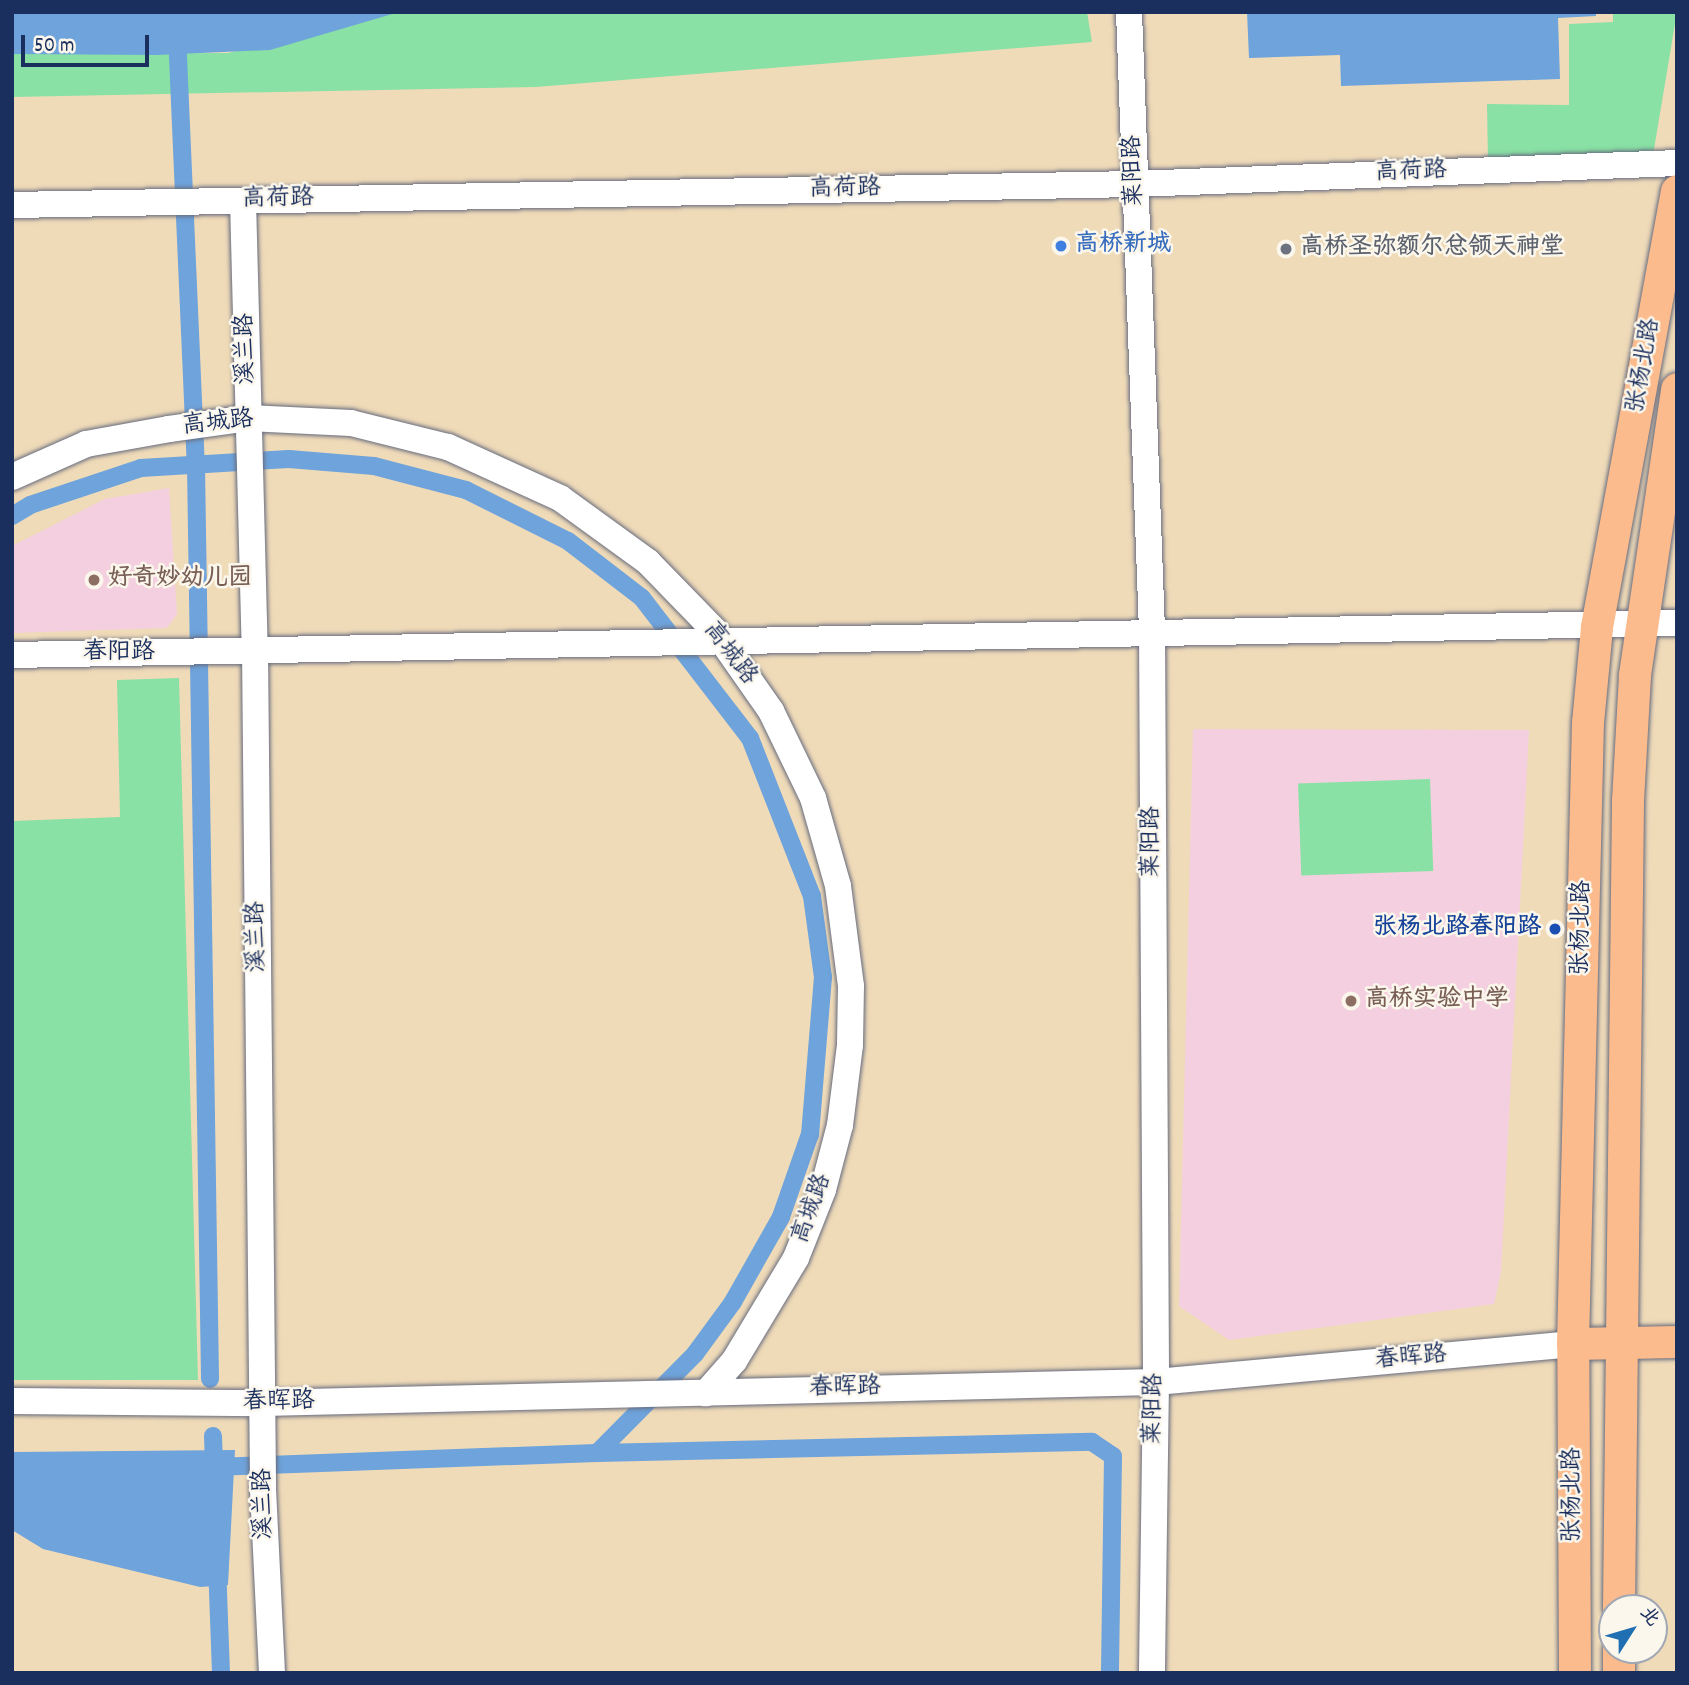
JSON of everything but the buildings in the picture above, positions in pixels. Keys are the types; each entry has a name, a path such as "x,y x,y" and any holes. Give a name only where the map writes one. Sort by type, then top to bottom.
{"main road":[{"name":"张杨北路","path":"1575,1673 1573,1345 1588,723 1597,627 1677,191"},
{"name":"张杨北路","path":"1619,1594 1619,1341 1628,801 1642,625 1677,389"},
{"name":"春晖路","path":"1573,1345 1619,1341 1677,1342"}],"street":[{"name":"莱阳路","path":"1129,12 1152,631 1156,1382 1152,1673"},
{"name":"高荷路","path":"12,205 1136,184 1677,163"},
{"name":"溪兰路","path":"243,201 255,649 263,1489 272,1673"},
{"name":"高城路","path":"12,477 86,444 169,429 217,424 249,430 351,423 448,447 560,498 648,562 721,639 771,711 813,798 838,886 851,985 850,1045 839,1125 822,1190 796,1258 734,1361 694,1393"},
{"name":"春阳路","path":"12,655 161,654 255,649 636,640 1597,627 1677,623"},
{"name":"春晖路","path":"12,1401 263,1416 629,1395 1156,1382 1573,1345"}],"shaded area":[{"name":"好奇妙幼儿园","path":"169,488 177,614 167,628 12,633 12,546 105,499"},
{"name":"高桥实验中学","path":"1193,729 1529,730 1501,1272 1494,1304 1229,1340 1179,1306"}],"green space":[{"path":"12,12 240,12 172,16"},
{"path":"399,12 1087,12 1092,42 536,87 12,97 12,54 228,53"},
{"path":"1613,12 1677,12 1653,155 1488,163 1487,104 1569,105 1569,24 1613,22"},
{"path":"179,678 198,1380 12,1380 12,821 120,817 117,680"},
{"path":"1430,779 1433,871 1301,876 1298,784"}],"water":[{"path":"399,12 270,50 157,55 12,54 12,14"},
{"path":"1247,12 1596,12 1596,16 1558,18 1560,79 1341,86 1340,55 1249,58"},
{"path":"235,1450 228,1585 200,1587 43,1549 12,1530 12,1452"}],"waterway":[{"path":"177,34 196,466 210,1379"},
{"path":"12,516 30,505 141,468 289,459 374,466 466,490 568,541 642,598 750,738 812,896 823,977 810,1134 781,1217 733,1302 695,1354 597,1453"},
{"path":"213,1436 214,1473"},
{"path":"212,1467 597,1453 1092,1442 1113,1456 1110,1673"},
{"path":"217,1564 221,1673"}],"place":[{"name":"高桥新城","path":"1061,246"},
{"name":"高桥圣弥额尔总领天神堂","path":"1286,249"},
{"name":"好奇妙幼儿园","path":"94,580"},
{"name":"张杨北路春阳路","path":"1555,929"},
{"name":"高桥实验中学","path":"1351,1001"}]}
